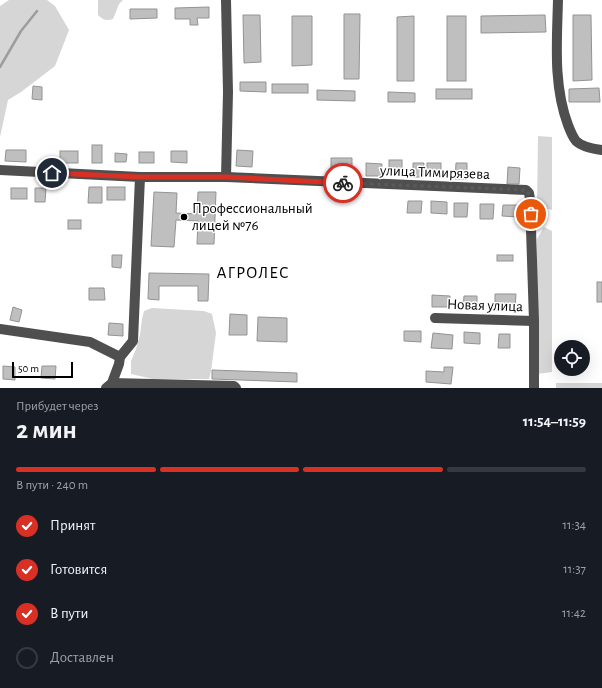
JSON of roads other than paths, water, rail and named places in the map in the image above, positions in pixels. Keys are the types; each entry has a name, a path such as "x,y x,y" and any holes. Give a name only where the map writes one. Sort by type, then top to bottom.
{"street":[{"path":"226,0 228,92 226,177"},
{"path":"558,0 556,69 563,113 577,142 590,148 602,150"},
{"name":"улица Тимирязева","path":"0,170 140,177 226,177 526,190 529,193 530,198 534,321 534,388"},
{"path":"140,177 133,341 120,357 119,364 109,386 234,386 236,388"},
{"name":"Новая улица","path":"435,318 534,321"},
{"path":"0,329 90,342 120,357"}],"waterway":[{"path":"0,67 21,31 37,11"}],"place":[{"name":"Профессиональный лицей №76","path":"184,217"}],"district":[{"name":"АГРОЛЕС","path":"253,272"}]}
